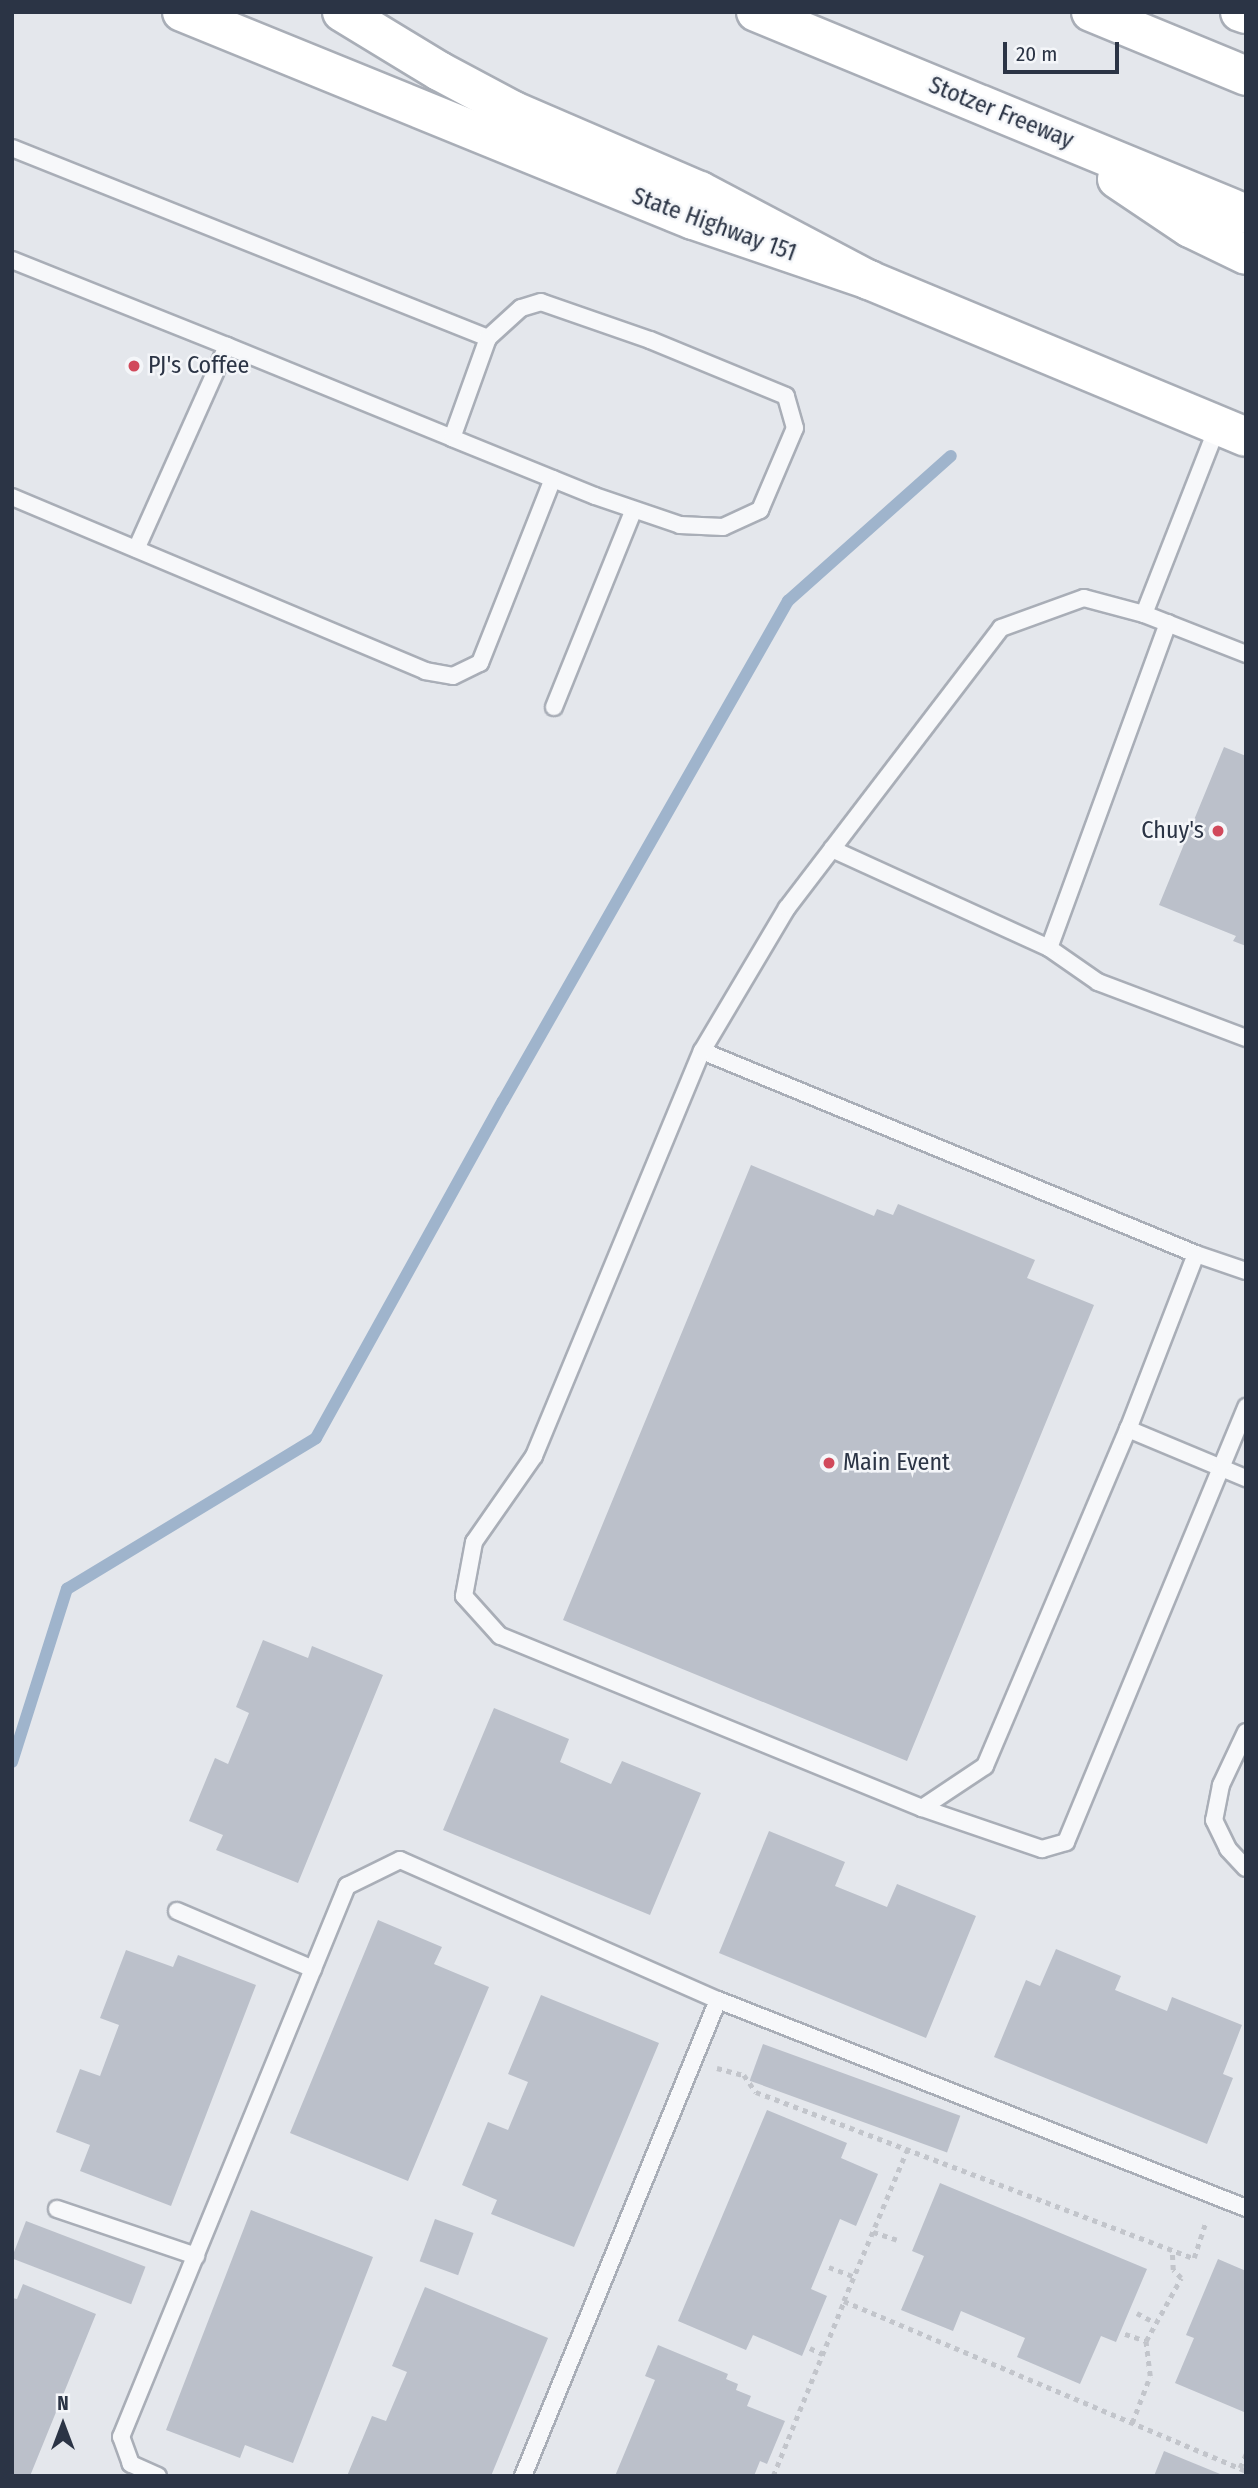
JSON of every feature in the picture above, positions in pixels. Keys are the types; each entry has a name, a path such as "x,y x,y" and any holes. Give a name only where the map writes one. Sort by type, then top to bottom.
{"main road":[{"name":"State Highway 151","path":"182,12 693,220 869,280 1232,431"},
{"path":"342,12 439,71 514,111 700,191 869,280"},
{"name":"Stotzer Freeway","path":"756,12 1246,214"},
{"path":"1091,12 1246,76"},
{"path":"1240,12 1246,14"},
{"path":"1048,133 1190,228 1246,255"}],"lane":[{"path":"12,148 488,338"},
{"path":"12,260 553,479 680,525 723,527 760,510 795,428 786,396 650,340 541,302 521,308 488,338 452,438"},
{"path":"136,549 227,346"},
{"path":"1144,614 1232,431"},
{"path":"12,497 425,671 453,676 480,663 553,479"},
{"path":"554,707 634,510"},
{"path":"1246,654 1144,614 1084,598 1001,628 787,908 702,1051 534,1456 474,1542 464,1595 500,1636 922,1808 1042,1849 1066,1842 1246,1407"},
{"path":"1049,948 1168,623"},
{"path":"832,849 1049,948 1098,982 1246,1038"},
{"path":"702,1051 1196,1255 1246,1271"},
{"path":"922,1808 985,1766 1128,1429 1196,1255"},
{"path":"1128,1429 1246,1478"},
{"path":"1246,1732 1222,1785 1214,1820 1228,1849 1246,1868"},
{"path":"159,2476 131,2464 121,2437 347,1886 400,1860 718,2000 1246,2208"},
{"path":"177,1911 313,1969"},
{"path":"523,2476 718,2000"},
{"path":"57,2209 196,2256"}],"path":[{"path":"693,2062 744,2075 757,2092 1194,2258 1206,2222 1216,2226"},
{"path":"773,2476 908,2149"},
{"path":"873,2232 897,2239"},
{"path":"1132,2423 1150,2376 1151,2361 1146,2341 1154,2322 1181,2278 1174,2270 1172,2250"},
{"path":"829,2267 855,2277"},
{"path":"845,2301 1243,2470 1246,2454"},
{"path":"1137,2313 1154,2322"},
{"path":"1125,2334 1146,2341"},
{"path":"810,2348 823,2354"}],"building":[{"name":"Chuy's","path":"1224,747 1246,756 1246,946 1233,941 1236,936 1159,905"},
{"name":"Main Event","path":"751,1165 874,1216 877,1209 893,1215 898,1204 1035,1260 1027,1278 1094,1305 907,1761 563,1620"},
{"path":"263,1640 308,1658 312,1646 383,1675 298,1883 216,1850 223,1835 189,1821 215,1758 228,1764 249,1713 236,1707"},
{"path":"494,1708 569,1739 560,1762 611,1784 622,1761 701,1793 650,1915 443,1830"},
{"path":"769,1831 845,1862 835,1886 887,1907 897,1884 976,1916 926,2038 719,1953"},
{"path":"378,1920 442,1947 434,1964 489,1987 408,2181 290,2133"},
{"path":"1056,1949 1121,1976 1115,1990 1167,2011 1172,1997 1242,2025 1223,2074 1233,2078 1207,2144 994,2057 1026,1980 1040,1986"},
{"path":"126,1950 173,1967 178,1955 256,1985 171,2206 80,2171 90,2145 56,2132 80,2069 100,2076 119,2025 100,2018"},
{"path":"541,1995 659,2043 574,2247 491,2214 497,2200 462,2185 488,2122 508,2130 528,2082 508,2074"},
{"path":"763,2044 960,2116 947,2152 750,2081"},
{"path":"767,2110 847,2143 841,2158 878,2174 856,2226 840,2219 811,2289 827,2296 802,2356 753,2335 746,2350 678,2321"},
{"path":"940,2183 1147,2269 1116,2342 1101,2336 1080,2384 1017,2357 1025,2338 961,2311 953,2331 901,2310 924,2256 912,2251"},
{"path":"251,2210 373,2257 293,2463 245,2445 240,2458 166,2430"},
{"path":"435,2219 474,2233 458,2275 420,2261"},
{"path":"26,2221 145,2267 131,2304 12,2258"},
{"path":"1218,2259 1246,2271 1244,2412 1175,2383 1194,2338 1186,2335"},
{"path":"23,2284 96,2314 30,2476 12,2476 12,2298 17,2299"},
{"path":"425,2287 548,2338 491,2476 347,2476 372,2416 386,2421 407,2372 392,2366"},
{"path":"658,2345 728,2374 726,2379 738,2384 736,2390 751,2396 747,2406 785,2421 767,2464 760,2461 754,2476 615,2476 655,2380 645,2376"},
{"path":"1164,2451 1225,2476 1154,2476"}],"waterway":[{"path":"12,1762 67,1589 316,1438 503,1101 788,601 951,456"}],"place":[{"name":"PJ's Coffee","path":"134,366"},
{"name":"Chuy's","path":"1218,831"},
{"name":"Main Event","path":"829,1463"}]}
